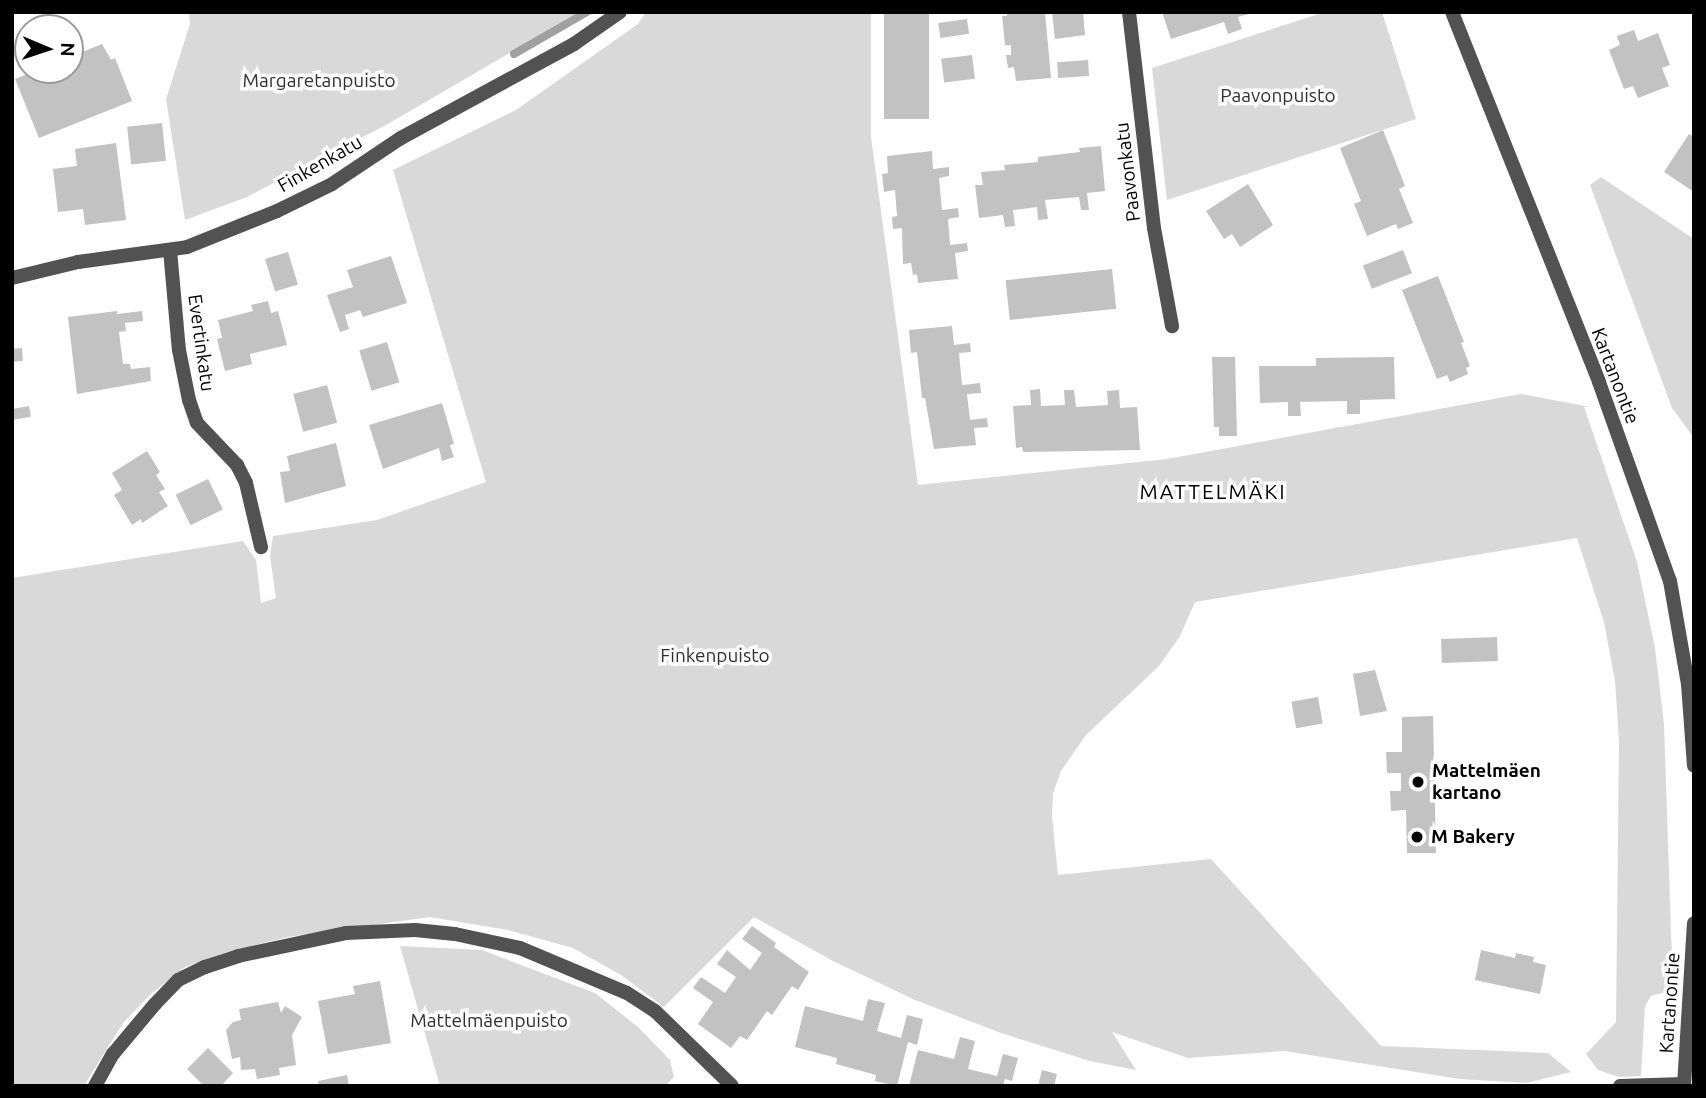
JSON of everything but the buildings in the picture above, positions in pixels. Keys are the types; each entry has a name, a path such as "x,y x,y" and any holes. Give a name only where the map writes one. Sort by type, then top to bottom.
{"street":[{"name":"Finkenkatu","path":"12,278 78,262 170,250 213,237 332,184 401,138 574,44 620,12"},
{"name":"Paavonkatu","path":"1129,12 1154,228 1172,326"},
{"name":"Kartanontie","path":"1452,12 1599,382 1670,581 1688,684 1694,766"},
{"name":"Evertinkatu","path":"170,250 179,350 197,423 237,465 246,483 261,547"},
{"name":"Kartanontie","path":"1687,1085 1694,923"},
{"path":"95,1086 113,1054 155,1004 178,981 205,967 238,956 346,933 415,930 456,934 520,948 597,978 655,1011 732,1086"},
{"path":"1620,1086 1687,1085"}],"green space":[{"name":"Margaretanpuisto","path":"189,12 580,12 386,125 247,197 185,220 166,99 190,24"},
{"name":"Finkenpuisto","path":"646,12 871,12 871,137 918,485 1167,459 1521,394 1590,407 1584,407 1637,562 1655,648 1664,724 1673,990 1651,996 1645,1006 1641,1076 1619,1077 1598,1070 1586,1054 1616,1022 1619,741 1615,681 1604,622 1577,538 1195,602 1180,636 1159,666 1086,735 1061,771 1053,793 1052,816 1058,875 1211,859 1381,1046 1548,1053 1571,1072 1527,1083 1460,1079 1284,1051 1188,1058 1112,1032 1136,1070 1090,1061 1001,1033 915,1000 833,961 754,917 664,1007 621,975 573,948 508,930 430,917 288,937 227,952 185,967 152,993 123,1023 84,1086 12,1086 12,578 243,541 256,560 261,603 276,598 270,556 273,536 377,520 486,482 393,170 516,110 638,24"},
{"name":"Paavonpuisto","path":"1325,12 1382,12 1416,119 1167,200 1152,68"},
{"path":"1601,177 1694,239 1694,438 1672,408 1590,185"},
{"name":"Mattelmäenpuisto","path":"400,946 482,950 595,993 638,1027 670,1060 674,1077 665,1086 440,1086"}],"waterway":[{"path":"514,54 587,12"}],"place":[{"name":"Mattelmäen kartano","path":"1418,782"},
{"name":"M Bakery","path":"1417,837"}],"district":[{"name":"MATTELMÄKI","path":"1213,491"}]}
